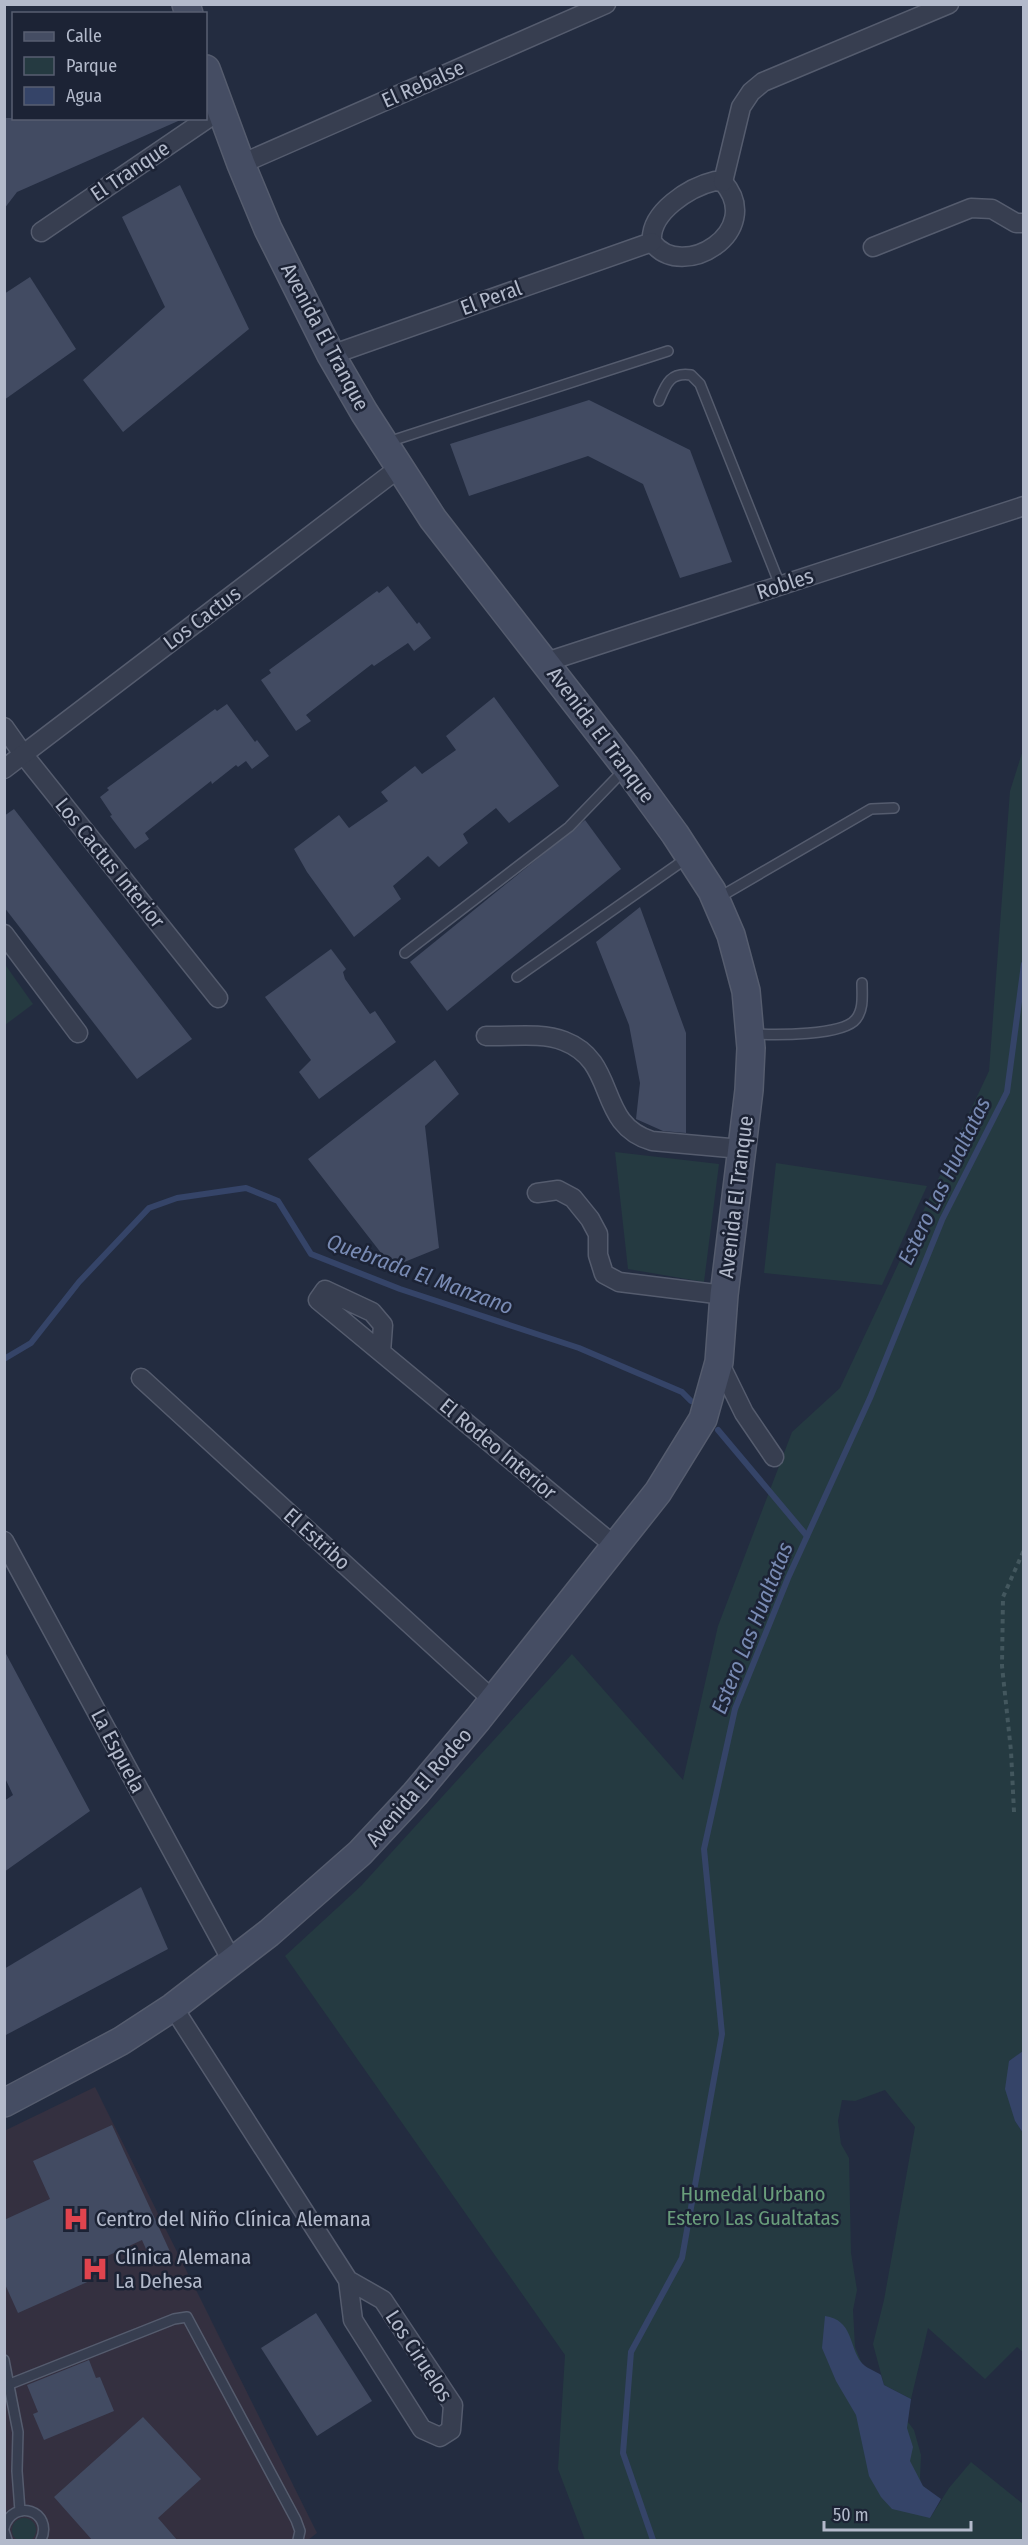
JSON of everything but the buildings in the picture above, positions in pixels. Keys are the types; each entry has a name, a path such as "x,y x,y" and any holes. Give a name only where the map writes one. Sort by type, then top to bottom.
{"street":[{"name":"El Rebalse","path":"241,164 606,4"},
{"path":"723,182 707,183 677,201 653,225 651,242 658,251 669,255 700,254 714,248 727,235 736,213 734,202 723,182 741,107 751,92 763,82 948,4"},
{"name":"Avenida El Tranque","path":"207,72 241,164 273,240 331,355 399,468 470,568 546,662 690,855 716,899 731,935 740,962 747,997 750,1074 724,1295 719,1362"},
{"name":"El Tranque","path":"207,119 220,110"},
{"name":"El Tranque","path":"41,232 205,120"},
{"path":"873,247 971,208 992,209 1016,223 1023,223"},
{"name":"El Peral","path":"331,355 651,242"},
{"name":"Los Cactus","path":"4,768 399,468"},
{"name":"Robles","path":"546,662 1023,506"},
{"name":"Los Cactus Interior","path":"4,727 218,998"},
{"path":"4,934 78,1032"},
{"path":"486,1036 554,1038 576,1047 598,1070 618,1118 624,1126 642,1138 652,1141 741,1149"},
{"path":"537,1193 558,1190 573,1198 590,1219 598,1234 598,1255 604,1274 619,1282 724,1295"},
{"name":"El Rodeo Interior","path":"381,1352 616,1547"},
{"path":"719,1362 744,1413 774,1457"},
{"name":"Avenida El Rodeo","path":"4,2103 121,2042 173,2007 269,1933 360,1853 415,1794 493,1700 658,1492 703,1419 719,1362"},
{"name":"El Estribo","path":"141,1378 493,1700"},
{"name":"La Espuela","path":"4,1541 232,1961"},
{"name":"Los Ciruelos","path":"173,2007 348,2280 353,2320 422,2429 440,2437 451,2430 453,2405 383,2300 348,2280"}],"lane":[{"path":"384,443 668,351"},
{"path":"659,401 667,381 674,376 691,375 700,384 780,585"},
{"path":"405,953 569,827 626,767"},
{"path":"716,899 872,809 894,808"},
{"path":"517,977 690,855"},
{"path":"750,1034 799,1035 850,1025 858,1017 862,1007 862,983"},
{"path":"10,2384 180,2316 187,2317 297,2520 300,2530 298,2541"},
{"path":"4,2360 18,2432 16,2471 20,2511"},
{"path":"7,2541 4,2529 9,2517 20,2511 33,2512 42,2521 44,2533 41,2541"}],"path":[{"path":"1014,1812 1011,1751 1002,1666 1004,1597 1023,1550"}],"shaded area":[{"name":"Clínica Alemana La Dehesa","path":"95,2087 317,2533 308,2540 5,2540 4,2131"}],"green space":[{"name":"Humedal Urbano Estero Las Gualtatas","path":"1023,750 1024,2051 1009,2061 1015,2121 1023,2133 1024,2353 1017,2347 985,2379 928,2328 911,2399 884,2385 873,2344 884,2300 915,2127 885,2090 855,2101 842,2100 838,2121 841,2144 849,2158 851,2253 857,2290 853,2310 855,2347 864,2369 875,2379 914,2430 921,2455 920,2478 930,2518 949,2488 971,2462 1023,2504 1023,2540 585,2540 558,2469 565,2355 285,1956 361,1886 572,1654 683,1780 718,1626 792,1432 840,1388 989,1071 1010,791"},
{"path":"4,963 33,1004 5,1025 4,1025"},
{"path":"615,1152 719,1164 704,1282 628,1269"},
{"path":"776,1163 927,1186 882,1285 764,1273"},
{"path":"24,2518 33,2521 36,2530 33,2539 24,2542 15,2539 12,2530 15,2521"}],"water":[{"path":"1023,2051 1023,2133 1015,2121 1005,2089 1009,2061"},
{"path":"825,2316 834,2318 846,2328 861,2362 881,2375 884,2385 911,2399 907,2428 913,2447 910,2461 923,2486 941,2499 930,2518 892,2509 881,2497 869,2476 856,2415 836,2381 822,2348"}],"waterway":[{"name":"Estero Las Hualtatas","path":"653,2540 623,2453 631,2352 682,2258 722,2034 704,1849 735,1709 788,1578 870,1398 942,1220 1007,1092 1024,964"},
{"name":"Quebrada El Manzano","path":"4,1359 31,1343 79,1282 149,1208 177,1198 246,1188 278,1201 311,1254 400,1289 579,1348 682,1392 691,1401"},
{"name":"Quebrada El Manzano","path":"718,1430 807,1536"}],"place":[{"name":"Centro del Niño Clínica Alemana","path":"76,2219"},
{"name":"Clínica Alemana La Dehesa","path":"95,2269"}]}
